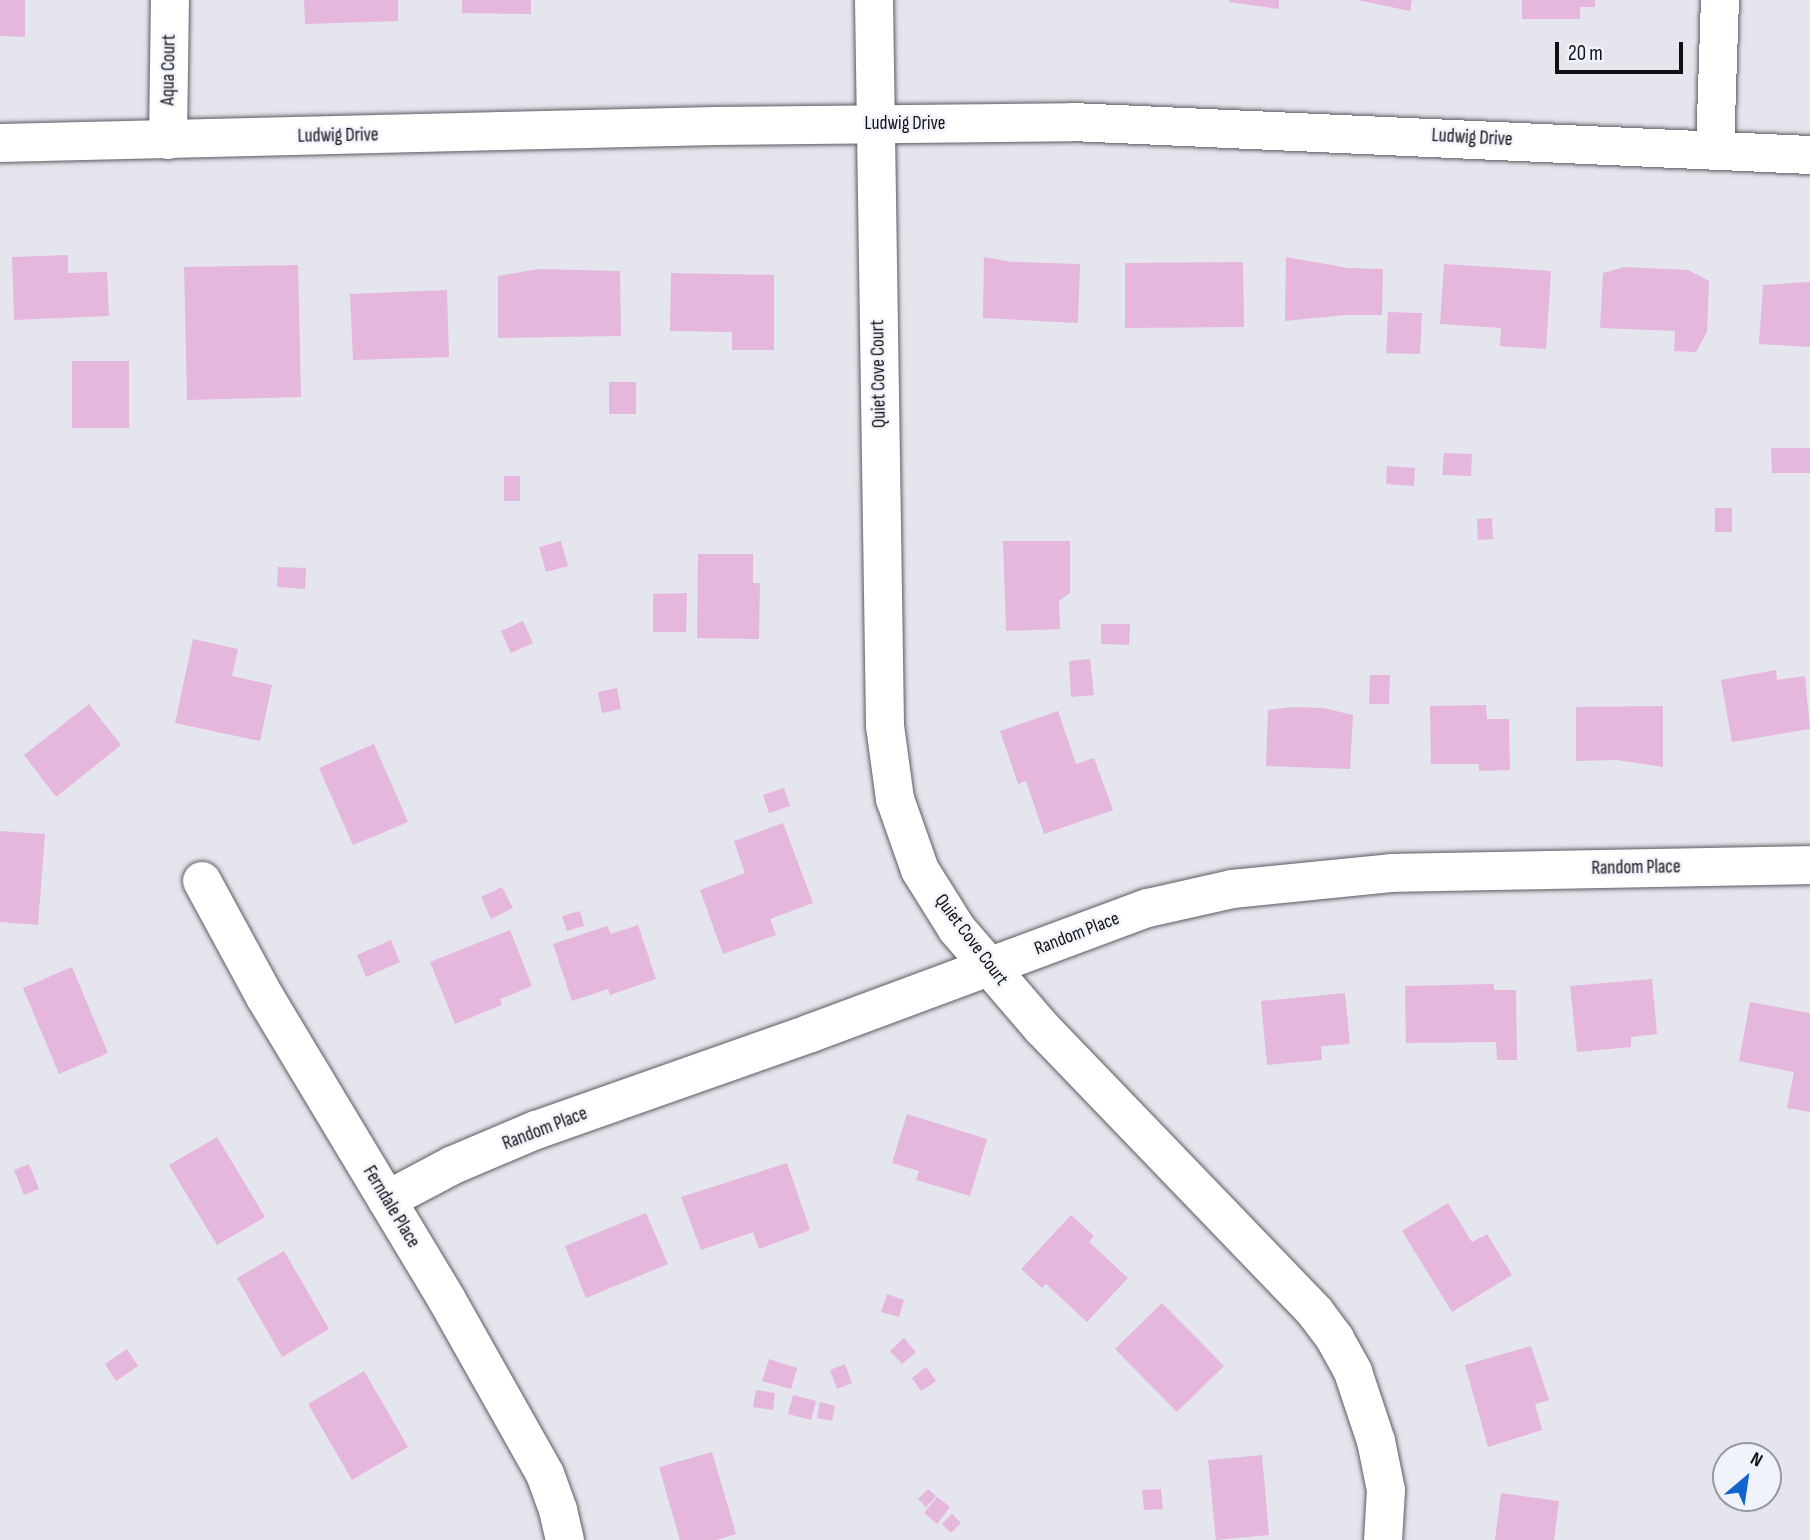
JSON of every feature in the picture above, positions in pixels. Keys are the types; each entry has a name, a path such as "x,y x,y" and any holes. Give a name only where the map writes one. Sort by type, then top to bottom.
{"street":[{"name":"Aqua Court","path":"167,140 170,0"},
{"name":"Quiet Cove Court","path":"874,0 885,726 895,799 920,870 957,929 1127,1119 1315,1312 1335,1339 1353,1371 1376,1441 1386,1490 1384,1540"},
{"path":"1715,150 1720,0"},
{"name":"Ludwig Drive","path":"0,143 1072,122 1810,155"},
{"name":"Random Place","path":"387,1200 453,1165 536,1130 811,1033 1148,908 1232,889 1307,879 1393,873 1810,865"},
{"name":"Ferndale Place","path":"202,881 265,997 387,1200 545,1474 565,1540"}],"building":[{"path":"0,0 25,0 25,37 0,36"},
{"path":"304,0 398,0 398,21 305,24"},
{"path":"462,0 531,0 531,14 462,13"},
{"path":"1279,0 1279,9 1229,2"},
{"path":"1357,0 1412,0 1410,11"},
{"path":"1522,0 1595,0 1595,7 1580,7 1580,19 1522,19"},
{"path":"68,255 68,273 107,272 109,316 14,320 12,257"},
{"path":"984,257 1012,262 1080,264 1078,323 983,318"},
{"path":"1286,257 1348,268 1383,269 1382,315 1346,315 1285,321"},
{"path":"1243,262 1244,327 1125,328 1125,263"},
{"path":"1444,264 1551,271 1546,349 1500,346 1501,328 1440,324"},
{"path":"298,265 301,397 187,400 184,267"},
{"path":"1625,267 1688,270 1709,281 1707,332 1696,352 1674,351 1675,331 1600,328 1603,273"},
{"path":"538,269 620,271 621,336 498,338 498,276"},
{"path":"671,273 774,275 774,350 732,350 732,332 670,331"},
{"path":"1810,282 1810,347 1759,344 1763,285"},
{"path":"447,290 449,357 353,360 350,294"},
{"path":"1388,312 1422,313 1420,354 1386,353"},
{"path":"72,361 129,361 129,428 72,428"},
{"path":"609,382 636,382 636,414 609,414"},
{"path":"1771,448 1810,448 1810,473 1772,473"},
{"path":"1444,453 1472,454 1471,476 1442,475"},
{"path":"1387,466 1415,468 1414,486 1386,484"},
{"path":"504,476 520,476 520,501 504,501"},
{"path":"1715,508 1732,508 1732,532 1715,532"},
{"path":"1492,518 1493,539 1478,540 1477,519"},
{"path":"561,541 568,566 546,572 539,547"},
{"path":"1003,541 1070,541 1070,593 1059,601 1060,629 1006,631"},
{"path":"698,554 753,554 753,583 760,583 759,639 697,638"},
{"path":"278,567 306,568 305,589 277,587"},
{"path":"687,593 686,632 653,632 653,594"},
{"path":"523,621 533,643 511,653 501,631"},
{"path":"1101,624 1130,624 1129,645 1101,644"},
{"path":"193,639 238,649 232,676 272,685 260,741 175,723"},
{"path":"1090,659 1094,695 1071,697 1069,661"},
{"path":"1776,670 1777,680 1805,676 1810,729 1732,742 1721,680"},
{"path":"1370,675 1390,675 1389,704 1369,704"},
{"path":"617,688 621,709 602,713 598,692"},
{"path":"89,704 121,745 56,797 24,755"},
{"path":"1486,705 1487,719 1509,719 1510,770 1479,771 1479,764 1431,764 1430,706"},
{"path":"1663,706 1663,767 1617,760 1576,761 1576,707"},
{"path":"1292,707 1323,708 1353,715 1350,769 1266,766 1268,710"},
{"path":"1058,711 1076,764 1094,758 1113,810 1044,834 1026,781 1018,784 1000,731"},
{"path":"374,744 408,822 353,845 319,768"},
{"path":"784,788 790,806 769,813 763,795"},
{"path":"783,823 813,903 770,919 776,935 723,954 700,890 745,873 734,841"},
{"path":"0,831 45,834 38,925 0,922"},
{"path":"502,887 513,908 491,919 481,897"},
{"path":"580,911 584,926 567,931 562,916"},
{"path":"638,925 656,979 610,995 608,989 572,1001 553,944 607,926 611,934"},
{"path":"510,930 532,986 500,999 502,1005 455,1024 430,962"},
{"path":"391,940 400,962 366,977 357,955"},
{"path":"72,967 108,1053 59,1074 23,988"},
{"path":"1652,979 1657,1034 1631,1037 1631,1047 1577,1052 1570,986"},
{"path":"1494,984 1494,990 1516,990 1517,1060 1497,1060 1496,1042 1406,1043 1405,986"},
{"path":"1345,993 1350,1044 1321,1046 1322,1060 1267,1065 1261,1001"},
{"path":"1750,1002 1810,1013 1810,1112 1787,1108 1794,1072 1739,1061"},
{"path":"907,1114 987,1139 970,1196 916,1180 919,1171 892,1163"},
{"path":"217,1137 265,1217 217,1245 169,1165"},
{"path":"787,1163 810,1230 759,1249 753,1232 701,1250 681,1197"},
{"path":"29,1164 39,1189 24,1195 14,1170"},
{"path":"1448,1203 1472,1242 1487,1234 1512,1275 1452,1312 1402,1231"},
{"path":"646,1213 668,1264 586,1298 565,1246"},
{"path":"1071,1215 1094,1236 1089,1242 1128,1278 1087,1322 1046,1284 1042,1288 1021,1269"},
{"path":"284,1251 329,1329 282,1357 237,1278"},
{"path":"887,1294 904,1300 899,1317 881,1312"},
{"path":"1162,1303 1224,1366 1177,1412 1115,1349"},
{"path":"904,1338 916,1352 902,1364 890,1351"},
{"path":"1531,1346 1549,1400 1535,1404 1542,1430 1488,1447 1465,1365"},
{"path":"127,1349 138,1366 116,1381 105,1364"},
{"path":"769,1359 797,1368 791,1389 762,1381"},
{"path":"845,1364 852,1383 837,1389 830,1370"},
{"path":"926,1367 936,1381 921,1391 912,1378"},
{"path":"364,1371 408,1447 352,1480 308,1404"},
{"path":"756,1390 775,1393 773,1410 753,1407"},
{"path":"793,1395 816,1401 811,1420 788,1414"},
{"path":"820,1402 835,1406 832,1421 817,1418"},
{"path":"712,1452 736,1534 716,1540 680,1540 659,1467"},
{"path":"1262,1455 1269,1535 1216,1540 1208,1460"},
{"path":"928,1489 936,1496 926,1507 918,1499"},
{"path":"1161,1489 1163,1509 1144,1510 1142,1490"},
{"path":"1501,1493 1559,1501 1554,1540 1495,1540"},
{"path":"937,1497 950,1507 937,1524 924,1513"},
{"path":"952,1514 961,1523 951,1533 942,1524"}]}
